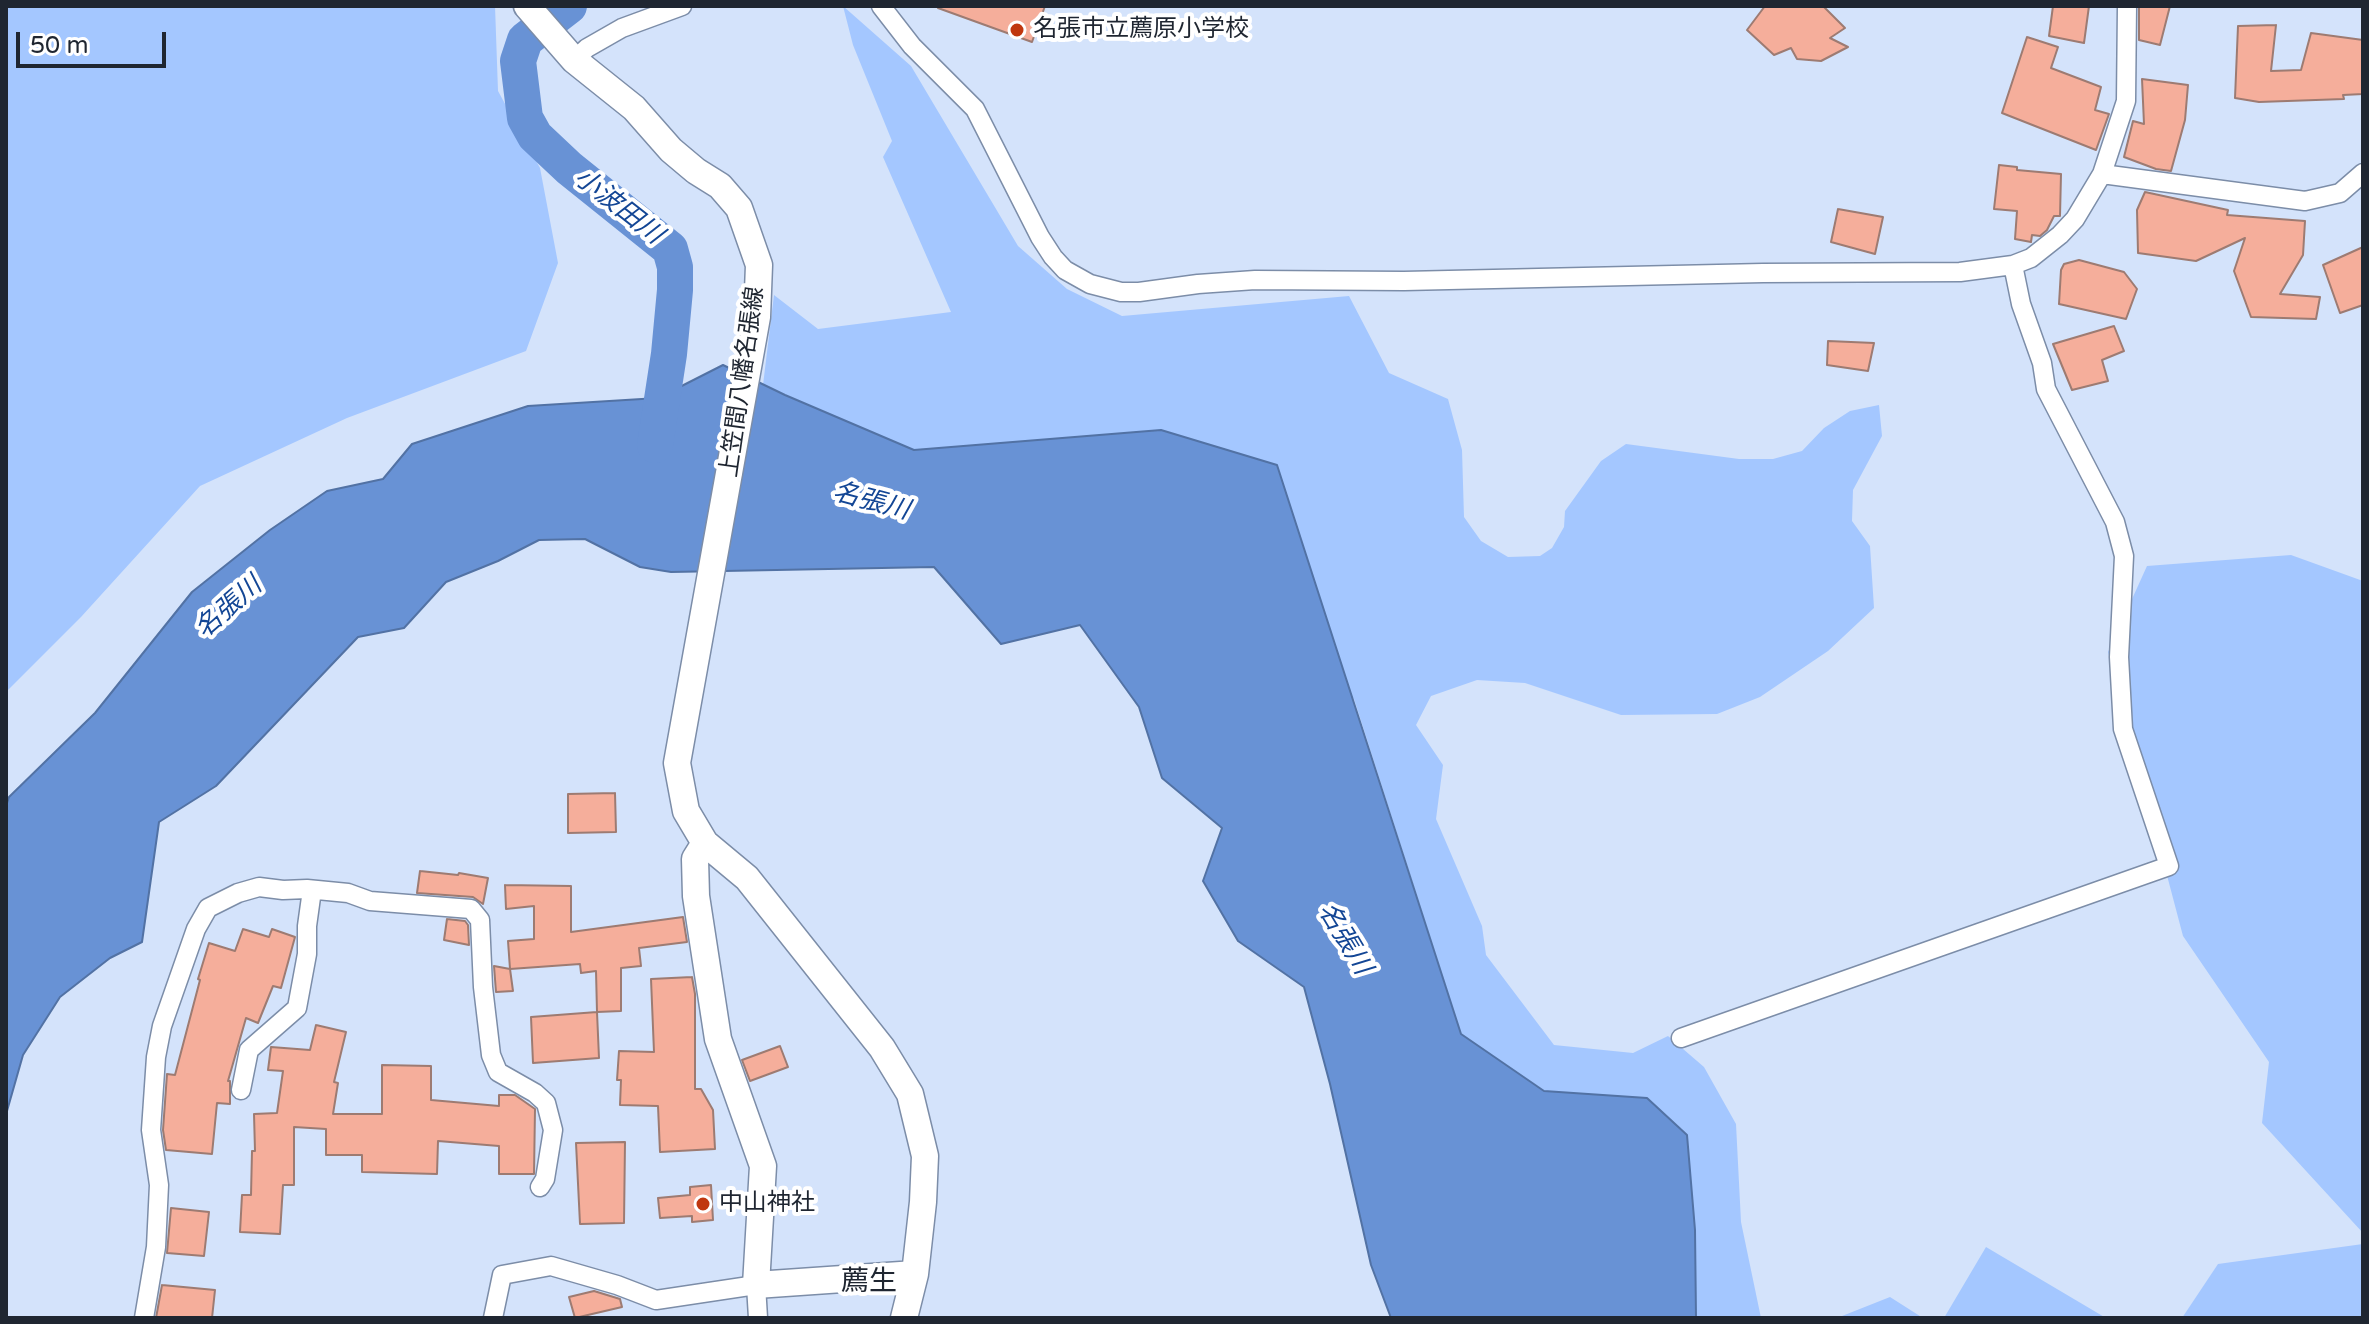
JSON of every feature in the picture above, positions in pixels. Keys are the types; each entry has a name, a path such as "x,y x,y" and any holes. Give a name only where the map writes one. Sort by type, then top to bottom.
{"main road":[{"name":"上笠間八幡名張線","path":"527,6 567,53 634,108 671,150 720,186 739,208 759,265 757,317 677,763 686,811 705,843 747,878 882,1048 910,1094 925,1156 915,1274 904,1318"},
{"path":"705,843 695,859 696,896 718,1039 763,1166 756,1285 915,1274"}],"street":[{"path":"567,53 587,48 622,28 682,6"},
{"path":"881,6 912,46 975,109 1053,257 1078,279 1103,288 1139,292 1255,280 1404,281 1960,272 2013,265 2031,258 2060,235 2075,219 2102,174 2126,101 2127,6"},
{"path":"2102,174 2305,201 2340,193 2363,173"},
{"path":"1681,1038 2169,866 2123,729 2119,657 2124,556 2115,522 2046,389 2042,363 2021,304 2013,265"},
{"path":"144,1318 156,1247 159,1185 151,1130 156,1057 162,1026 196,929 208,908 238,893 259,887 312,890 348,893 370,901 471,909 480,920 491,1055 498,1072 535,1093 546,1103 553,1130 545,1179 540,1187"},
{"path":"241,1090 249,1050 297,1008 307,954 312,890"},
{"path":"493,1318 502,1275 551,1266 656,1300 756,1285 758,1318"}],"shaded area":[{"path":"6,6 495,6 498,91 540,168 558,263 526,351 347,418 200,486 81,617 6,692"},
{"path":"843,6 911,66 1018,246 1067,289 1122,316 1349,296 1389,373 1448,399 1462,450 1464,517 1481,541 1508,557 1540,556 1552,548 1564,527 1565,511 1601,461 1626,444 1739,459 1773,459 1802,451 1824,428 1850,411 1879,405 1882,436 1853,490 1852,521 1870,546 1874,608 1828,651 1760,697 1717,714 1621,715 1525,683 1477,680 1431,696 1416,725 1443,765 1436,819 1482,926 1486,955 1554,1045 1633,1053 1668,1036 1704,1067 1736,1124 1741,1222 1761,1318 1696,1318 1695,1230 1687,1135 1647,1098 1545,1091 1461,1034 1354,699 955,448 914,450 763,385 774,295 818,329 951,312 883,157 892,141 853,45"},
{"path":"2291,555 2363,581 2363,1233 2262,1123 2269,1062 2183,936 2108,652 2147,566"},
{"path":"2363,1244 2363,1318 2182,1318 2218,1264"},
{"path":"1986,1247 2106,1318 1944,1318"},
{"path":"1890,1297 1923,1318 1837,1318"}],"water":[{"name":"名張川","path":"723,365 914,450 1161,430 1277,465 1461,1034 1544,1091 1647,1098 1687,1135 1695,1230 1696,1318 1391,1318 1371,1265 1330,1084 1304,987 1238,941 1203,881 1222,828 1162,778 1139,707 1080,625 1001,644 934,567 671,572 640,567 585,539 539,540 446,582 404,628 358,637 216,786 159,822 142,942 110,958 60,997 23,1055 7,1111 6,1127 6,806 9,797 95,713 192,592 270,530 327,491 383,479 412,444 528,406 658,398"}],"building":[{"name":"名張市立薦原小学校","path":"939,6 1045,6 1032,42"},
{"path":"1765,6 1823,6 1845,28 1830,38 1848,47 1821,61 1797,59 1791,48 1774,55 1747,30"},
{"path":"2053,6 2089,6 2084,43 2049,36"},
{"path":"2139,6 2170,6 2160,45 2139,40"},
{"path":"2276,25 2271,71 2301,70 2311,33 2363,40 2363,94 2343,95 2344,99 2259,102 2235,98 2238,26"},
{"path":"2027,37 2058,47 2051,68 2101,87 2095,110 2109,114 2096,150 2002,113"},
{"path":"2142,79 2188,85 2185,120 2171,171 2124,157 2133,121 2144,124"},
{"path":"1999,165 2061,174 2060,216 2054,216 2040,236 2032,235 2031,242 2015,239 2017,211 1994,209"},
{"path":"2145,192 2228,210 2227,215 2305,221 2303,255 2280,294 2320,297 2316,319 2251,317 2234,271 2245,238 2196,261 2138,253 2137,210"},
{"path":"1838,209 1883,217 1875,254 1831,242"},
{"path":"2363,247 2363,305 2340,313 2323,265"},
{"path":"2079,260 2124,272 2137,289 2126,319 2059,304 2061,270 2064,264"},
{"path":"2114,326 2124,351 2102,360 2108,381 2072,390 2053,344"},
{"path":"1828,341 1874,343 1868,371 1827,365"},
{"path":"615,793 616,832 568,833 568,794"},
{"path":"420,871 488,878 483,904 473,897 417,893"},
{"path":"505,885 571,886 571,932 683,917 687,942 639,948 641,966 621,968 621,1011 597,1012 596,971 581,973 580,964 510,969 508,941 534,939 534,906 506,909"},
{"path":"447,919 465,921 469,945 444,940"},
{"path":"243,929 269,937 272,929 295,937 281,988 273,986 258,1023 246,1018 228,1081 230,1104 217,1103 212,1154 166,1150 163,1130 167,1074 175,1075 209,943 235,951"},
{"path":"494,966 510,969 513,991 496,992"},
{"path":"692,977 695,994 695,1089 701,1089 713,1110 715,1149 660,1152 658,1106 620,1105 621,1080 617,1080 619,1051 654,1052 651,979"},
{"path":"597,1012 599,1058 533,1063 531,1017"},
{"path":"316,1025 346,1032 334,1082 338,1083 333,1114 382,1114 382,1065 431,1066 431,1100 499,1106 499,1095 515,1095 535,1109 534,1174 499,1174 499,1146 438,1141 437,1174 362,1172 362,1155 326,1155 326,1129 294,1127 294,1185 283,1185 280,1234 240,1232 242,1195 251,1195 254,1114 277,1113 283,1071 268,1070 271,1047 310,1050"},
{"path":"780,1046 788,1067 750,1081 742,1060"},
{"path":"625,1142 624,1223 580,1224 576,1143"},
{"path":"711,1185 713,1220 692,1222 692,1216 660,1218 658,1198 690,1195 690,1187"},
{"path":"171,1208 209,1212 204,1256 167,1253"},
{"path":"162,1285 215,1290 212,1318 156,1318"},
{"path":"594,1291 620,1299 622,1307 575,1318 569,1297"}],"waterway":[{"name":"小波田川","path":"569,6 525,40 518,61 525,118 535,136 569,168 670,249 675,267 675,290 655,445"}],"place":[{"name":"名張市立薦原小学校","path":"1017,30"},
{"name":"中山神社","path":"703,1204"}],"district":[{"name":"薦生","path":"869,1283"}]}
